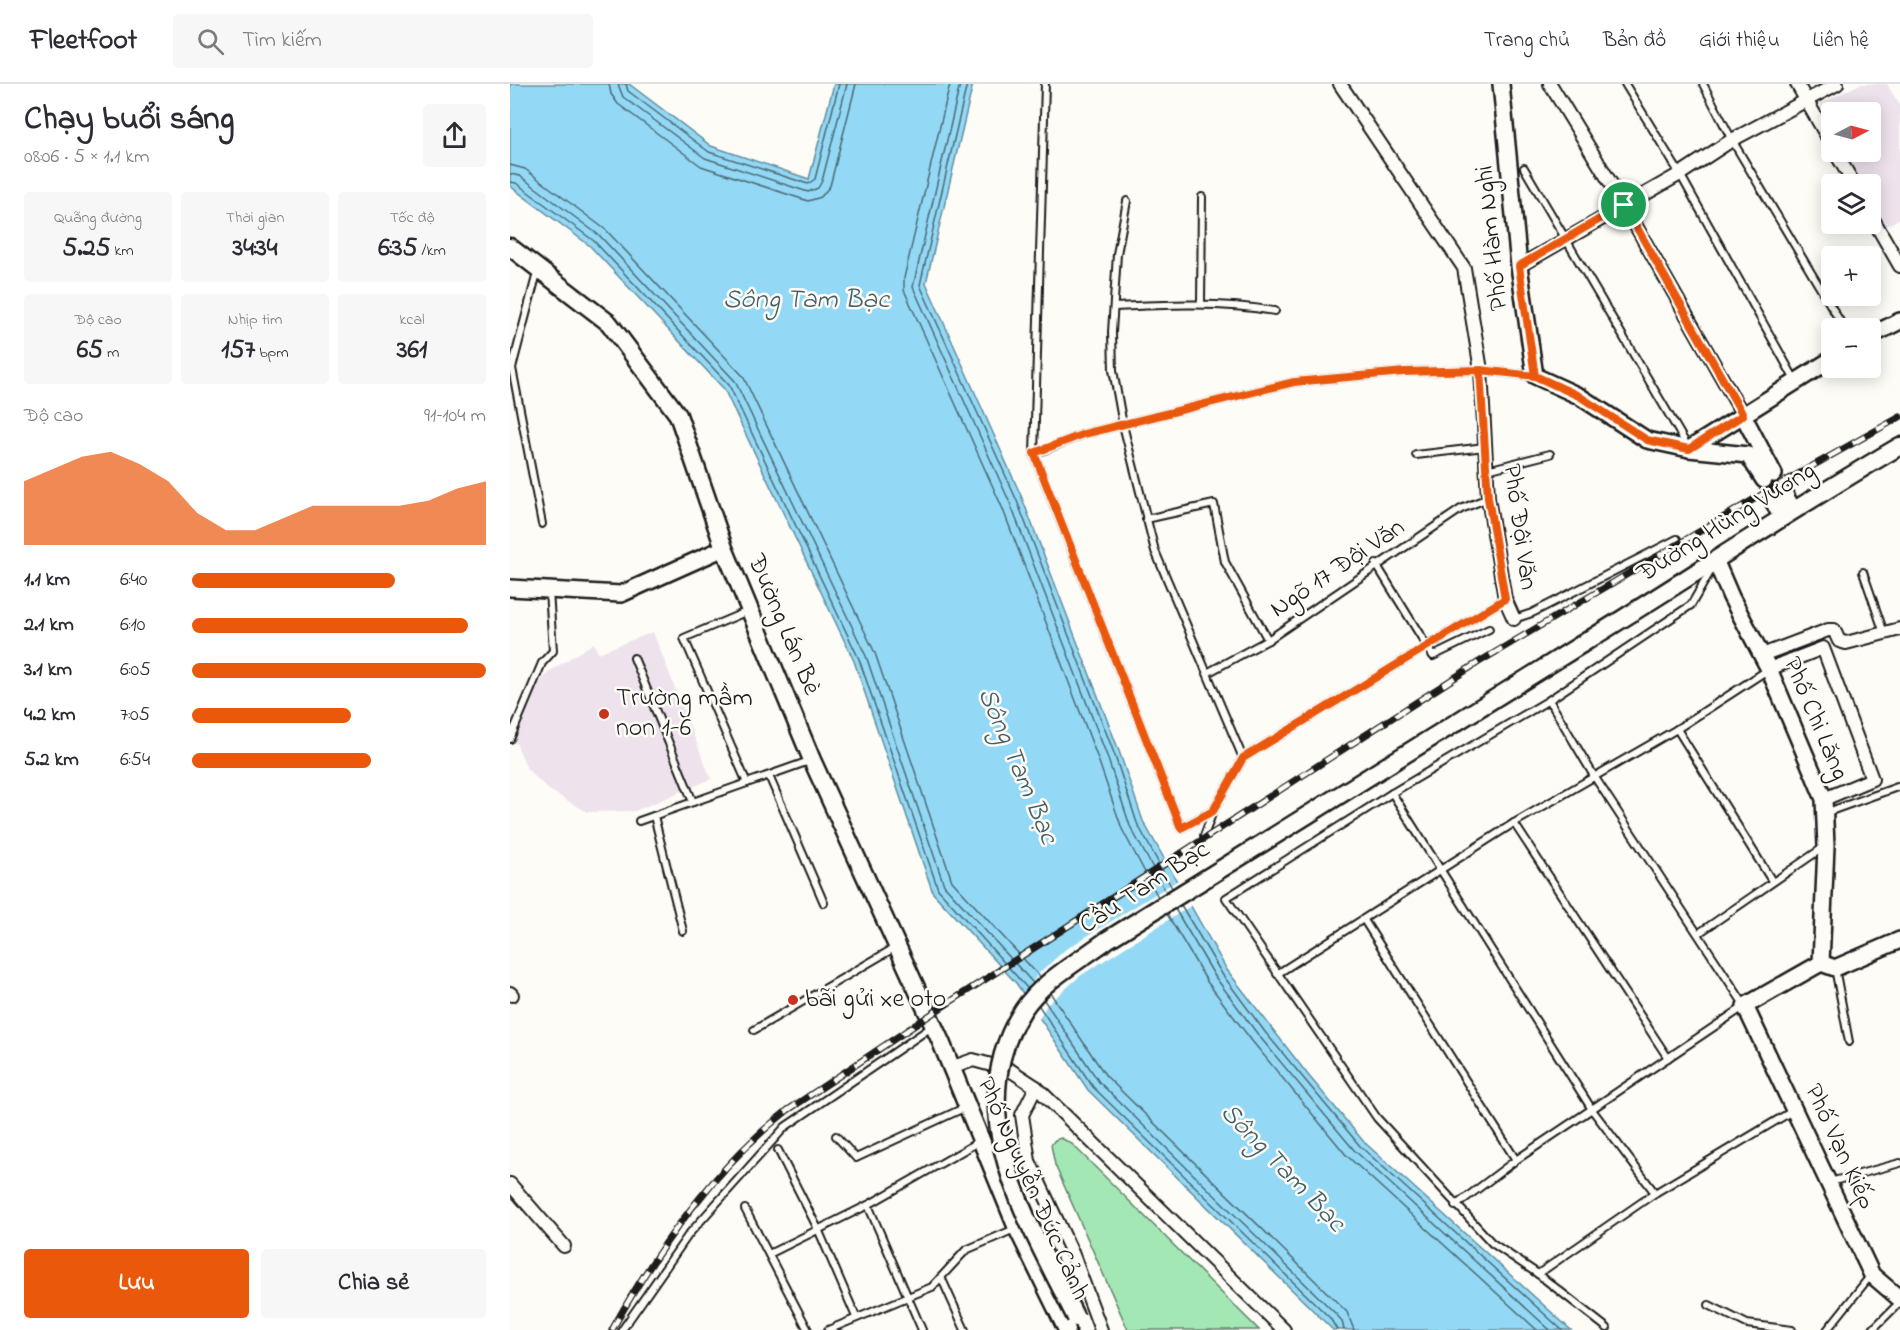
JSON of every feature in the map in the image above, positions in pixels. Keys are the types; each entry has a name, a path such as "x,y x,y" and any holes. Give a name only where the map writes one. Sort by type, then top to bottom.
{"main road":[{"name":"Đường Lán Bè","path":"510,247 609,323 678,415 724,548 749,610 812,760 951,1068"},
{"name":"Đường Hùng Vương","path":"1582,644 1716,562 1783,505 1900,446"},
{"name":"Cầu Tam Bạc","path":"1075,1326 1011,1184 998,1138 998,1074 1005,1045 1023,1009 1047,984 1107,940 1582,644"},
{"name":"Phố Nguyễn Đức Cảnh","path":"951,1068 1017,1228 1075,1326"}],"street":[{"name":"Phố Đội Văn","path":"1340,84 1464,268 1480,370 1488,498 1505,599 1514,619"},
{"name":"Phố Hàm Nghi","path":"1501,84 1519,266 1535,376"},
{"path":"1535,376 1579,396 1647,440 1689,449 1748,455 1769,477 1743,415 1624,205 1550,84"},
{"path":"1797,84 1821,126"},
{"path":"1519,266 1680,174 1732,140 1838,84"},
{"path":"1881,233 1900,266"},
{"path":"1881,330 1900,321"},
{"path":"1689,449 1821,366"},
{"path":"510,588 621,594 724,548"},
{"name":"Phố Chi Lăng","path":"1716,562 1731,597 1769,669 1824,806 1828,966"},
{"path":"1762,655 1828,630 1834,630 1839,641 1846,643 1900,629"},
{"path":"1769,669 1823,648 1872,779 1824,806"},
{"path":"1746,1006 1828,966 1900,940"},
{"name":"Phố Vạn Kiếp","path":"1746,1006 1872,1275 1900,1301"},
{"path":"951,1068 973,1060 1010,1070 1036,1087 1284,1330"},
{"path":"1036,1087 1023,1115 1029,1161 1073,1255 1101,1330"},
{"path":"510,1184 564,1246"}],"lane":[{"path":"1045,84 1034,453 1181,828 1213,811"},
{"path":"1625,84 1680,174 1796,382"},
{"path":"1703,84 1732,140 1838,318"},
{"path":"1524,168 1689,449"},
{"path":"1201,303 1202,197"},
{"path":"1127,201 1118,254 1114,307 1113,370 1123,425 1146,519 1169,586 1209,672 1243,758"},
{"path":"538,269 513,368 542,524"},
{"path":"1114,307 1201,303 1236,304 1275,311"},
{"path":"1034,453 1084,434 1294,382 1404,372 1480,370 1535,376"},
{"path":"1416,455 1485,447"},
{"path":"1486,470 1550,454"},
{"name":"Ngõ 17 Đội Văn","path":"1209,672 1268,640 1376,564 1461,509 1488,498"},
{"path":"1146,519 1214,504 1225,562 1268,640"},
{"path":"1514,619 1532,613 1677,539"},
{"path":"1607,1328 1538,1274 1492,1243 1455,1206 1377,1118 1226,898 1392,793 1549,700 1691,605 1716,562"},
{"path":"1376,564 1433,656 1489,629"},
{"path":"1863,572 1884,633"},
{"path":"510,739 542,663 553,651 549,590"},
{"path":"1204,836 1213,811 1243,758 1505,599"},
{"path":"747,783 684,638 749,610"},
{"path":"634,658 693,802"},
{"path":"1277,974 1439,870 1594,776 1677,729 1769,669"},
{"path":"1455,1206 1516,1160 1593,1111 1746,1006 1594,776 1549,700"},
{"path":"1677,729 1772,881"},
{"path":"639,821 812,760"},
{"path":"769,776 824,903"},
{"path":"1824,806 1900,786"},
{"path":"1392,793 1593,1111 1655,1193"},
{"path":"654,816 683,931"},
{"path":"1514,824 1668,1058"},
{"path":"1699,933 1826,846"},
{"path":"1364,920 1516,1160"},
{"path":"754,1030 897,946"},
{"path":"1828,966 1849,1042"},
{"path":"622,1330 628,1318 689,1234 785,1127 933,1026"},
{"path":"836,1136 856,1158 967,1107"},
{"path":"1538,1274 1655,1193 1795,1110"},
{"path":"769,1254 868,1205 980,1140"},
{"path":"778,1150 818,1229 856,1317"},
{"path":"1829,1183 1900,1163"},
{"path":"868,1205 922,1330"},
{"path":"745,1209 808,1330"},
{"path":"828,1330 932,1287 966,1250 1017,1228"},
{"path":"1827,1330 1872,1275"},
{"path":"941,1277 965,1330"},
{"path":"1872,1330 1900,1301"},
{"path":"1709,1305 1747,1324 1792,1330"}],"shaded area":[{"path":"1860,84 1887,84 1900,106 1900,218 1885,227 1881,219 1881,174 1857,174 1851,162 1881,162 1881,102 1824,102"},
{"name":"Trường mầm non 1-6","path":"653,632 711,779 635,811 587,812 549,790 527,769 514,738 533,690 550,671 594,643 598,653"}],"green space":[{"path":"1061,1138 1072,1144 1259,1330 1128,1330 1055,1165 1051,1145 1055,1140"}],"water":[{"name":"Sông Tam Bạc","path":"510,84 629,84 711,146 809,179 834,84 973,84 926,283 1022,498 1119,751 1143,821 1227,970 1308,1075 1364,1142 1571,1330 1333,1330 1088,1090 1016,983 933,893 854,661 724,389 590,246 510,186"}],"pier":[{"path":"1178,880 1192,905 1080,976 1047,1005 1038,1021 1022,997 1037,975 1066,949"}],"tunnel":[{"path":"1774,474 1785,495"},
{"path":"1764,480 1773,501"}],"railway":[{"path":"612,1330 668,1240 712,1183 737,1156 788,1110 939,1009 1479,662 1773,488 1900,417"}],"place":[{"name":"Trường mầm non 1-6","path":"604,714"},
{"name":"bãi gửi xe oto","path":"793,1000"}],"route":[{"path":"1624,205 1519,266 1535,376 1480,370 1404,372 1294,382 1084,434 1034,453 1181,828 1213,811 1243,758 1505,599 1488,498 1480,370 1535,376 1579,396 1647,440 1689,449 1743,415 1624,205"}]}
